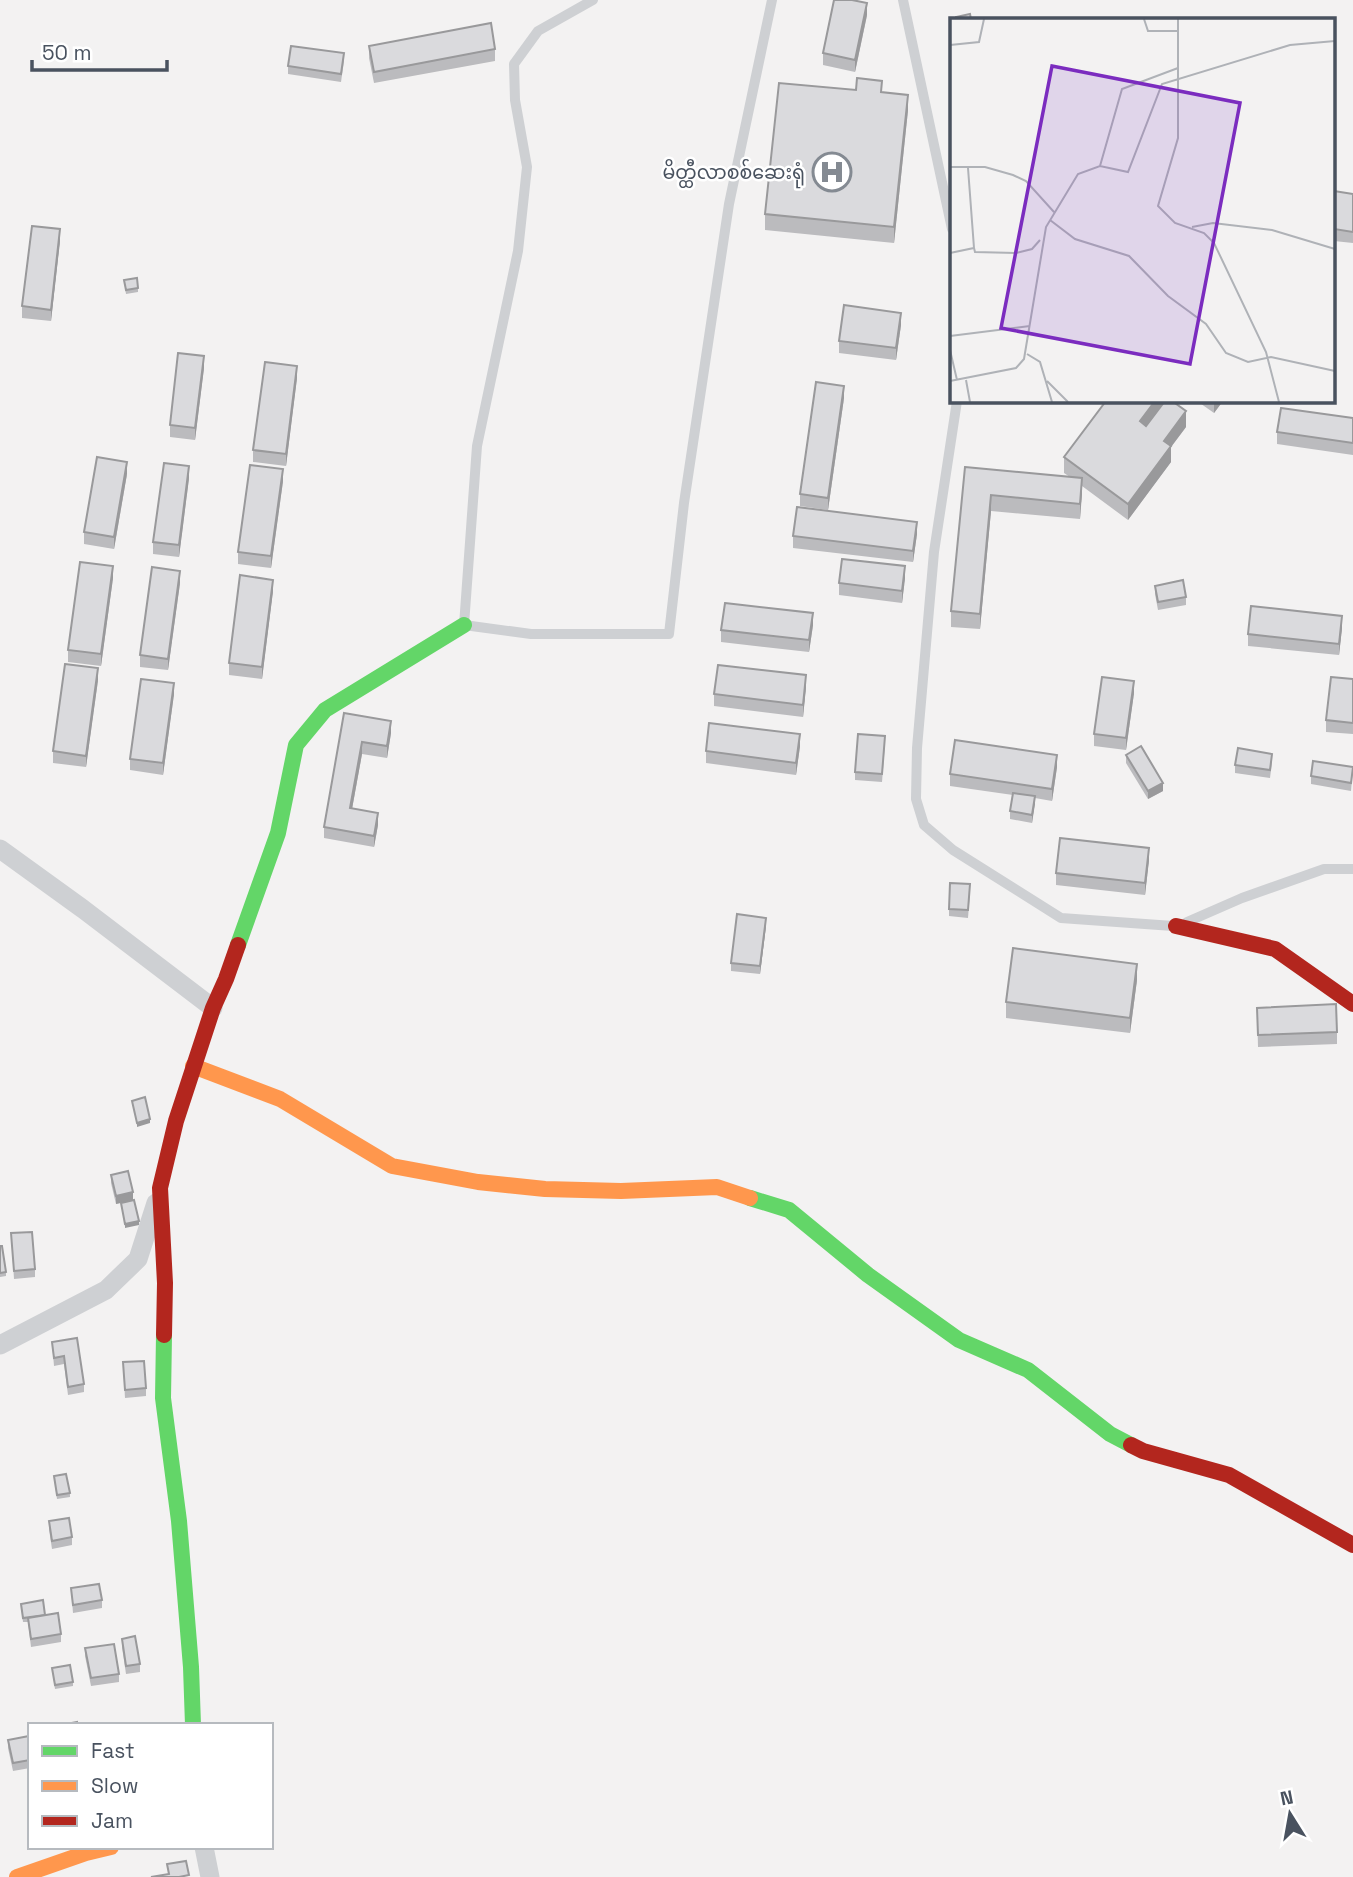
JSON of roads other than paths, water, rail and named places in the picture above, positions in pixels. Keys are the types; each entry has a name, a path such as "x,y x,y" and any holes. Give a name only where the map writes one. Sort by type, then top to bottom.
{"street":[{"path":"0,1345 106,1290 138,1259 193,1066 278,834 296,745 325,710 464,625"},
{"path":"0,849 213,1009"},
{"path":"1176,926 1275,949 1353,1004"},
{"path":"193,1066 280,1099 392,1166 478,1182 545,1189 621,1191 717,1186 789,1210 868,1275 959,1340 1028,1370 1110,1434 1143,1451 1229,1475 1353,1545"},
{"path":"160,1188 165,1283 163,1398 179,1521 193,1723"},
{"path":"18,1877 103,1849"},
{"path":"204,1849 210,1877"}],"lane":[{"path":"593,0 538,31 514,64 515,100 527,167 518,251 477,446 464,625 531,634 669,634 684,503 729,204 772,0"},
{"path":"904,0 950,219"},
{"path":"957,402 934,552 917,748 916,799 924,825 953,850 1061,918 1176,926 1242,898 1324,869 1353,869"}],"place":[{"name":"မိတ္ထီလာစစ်ဆေးရုံ","path":"832,172"}]}
